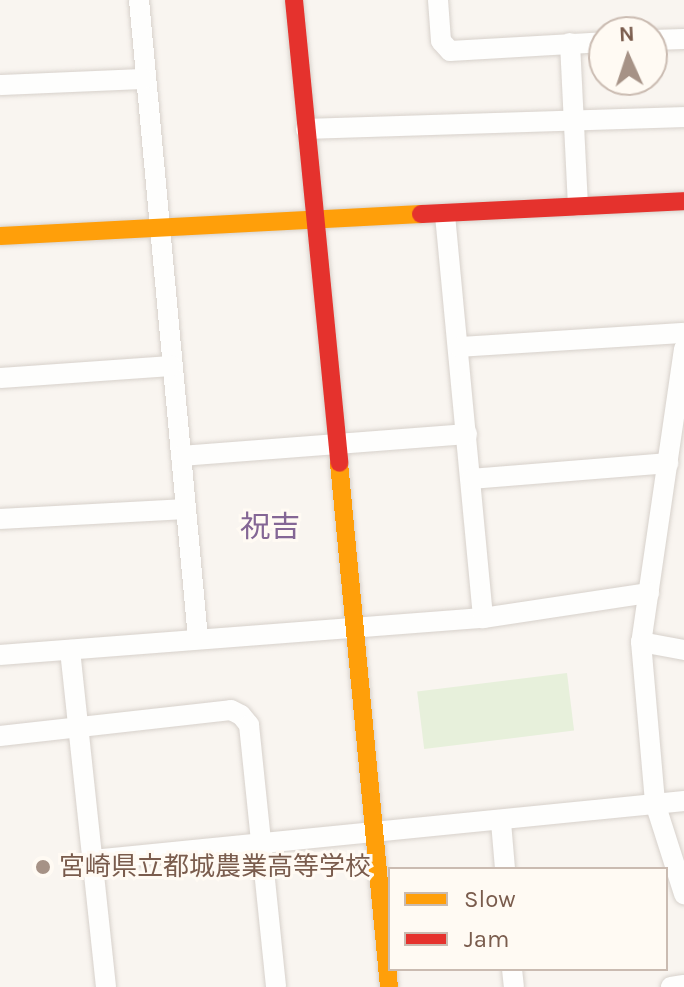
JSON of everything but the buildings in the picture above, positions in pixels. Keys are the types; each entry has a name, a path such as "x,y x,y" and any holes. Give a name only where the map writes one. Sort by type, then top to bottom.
{"street":[{"path":"139,0 198,639"},
{"path":"294,0 389,987"},
{"path":"438,0 441,41 450,51 588,42"},
{"path":"570,43 578,206"},
{"path":"0,85 144,79"},
{"path":"306,129 684,117"},
{"path":"0,236 315,217 445,215 684,201"},
{"path":"445,215 483,618"},
{"path":"459,347 684,333"},
{"path":"684,349 641,642 655,803 684,894"},
{"path":"0,378 172,366"},
{"path":"181,456 338,441 467,434"},
{"path":"471,479 668,463"},
{"path":"0,519 186,509"},
{"path":"0,655 483,618 649,593"},
{"path":"641,642 684,650"},
{"path":"70,650 106,987"},
{"path":"0,736 231,710 241,715 249,725 276,987"},
{"path":"93,860 501,822 684,801"},
{"path":"501,822 505,867"},
{"path":"671,987 684,985"}],"green space":[{"path":"567,673 574,731 424,749 417,691"}],"traffic: slow":[{"path":"0,236 421,214"},
{"path":"339,463 389,987"}],"traffic: jam":[{"path":"294,0 339,463"},
{"path":"421,214 684,201"}],"place":[{"name":"宮崎県立都城農業高等学校","path":"43,867"}],"district":[{"name":"祝吉","path":"270,527"}]}
